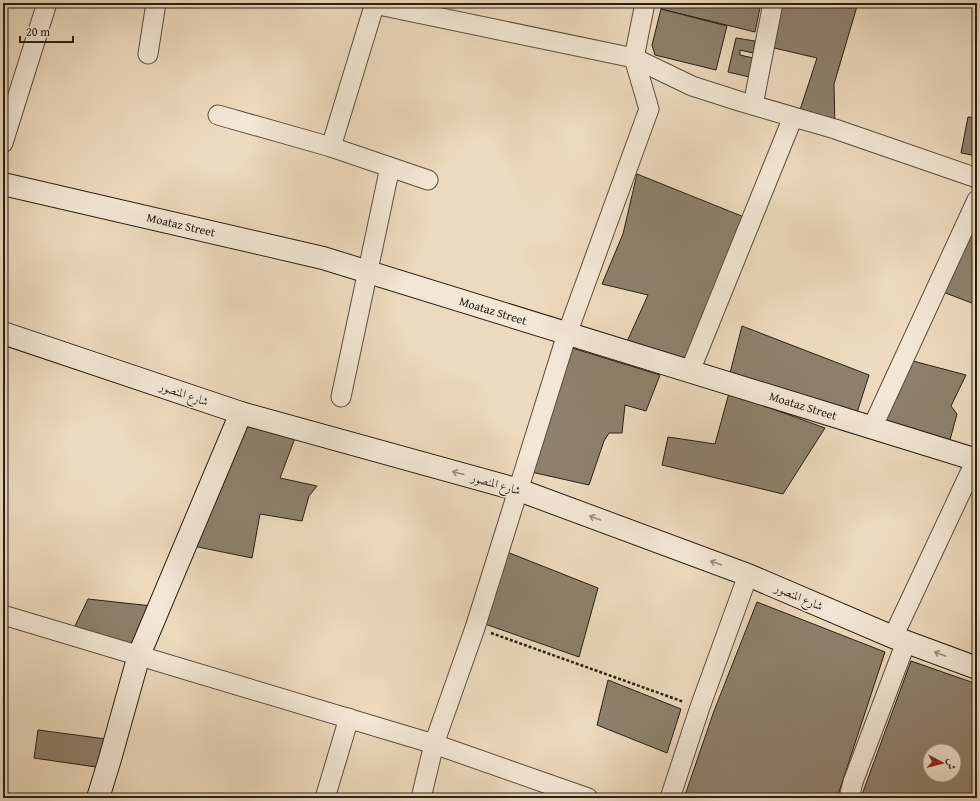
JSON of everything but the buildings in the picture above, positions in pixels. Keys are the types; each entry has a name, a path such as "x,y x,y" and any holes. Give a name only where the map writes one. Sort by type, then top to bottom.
{"street":[{"path":"3,143 47,3"},
{"path":"148,54 156,3"},
{"path":"421,798 434,744 475,628 568,334 649,109 634,58 645,3"},
{"path":"753,105 773,3"},
{"path":"331,147 374,4 634,58 692,86 835,129 977,178"},
{"path":"218,115 331,147 428,180"},
{"path":"690,371 793,116"},
{"path":"341,397 390,167"},
{"name":"Moataz Street","path":"3,184 323,258 977,460"},
{"path":"872,428 977,200"},
{"name":"شارع المنصور","path":"3,333 241,413 519,490 748,575 900,640 977,668"},
{"path":"98,798 139,655 241,413"},
{"path":"849,798 900,640 977,460"},
{"path":"670,798 700,707 748,575"},
{"path":"3,616 139,655 434,744 588,798"},
{"path":"325,798 349,718"}],"path":[{"path":"475,628 700,707"}]}
